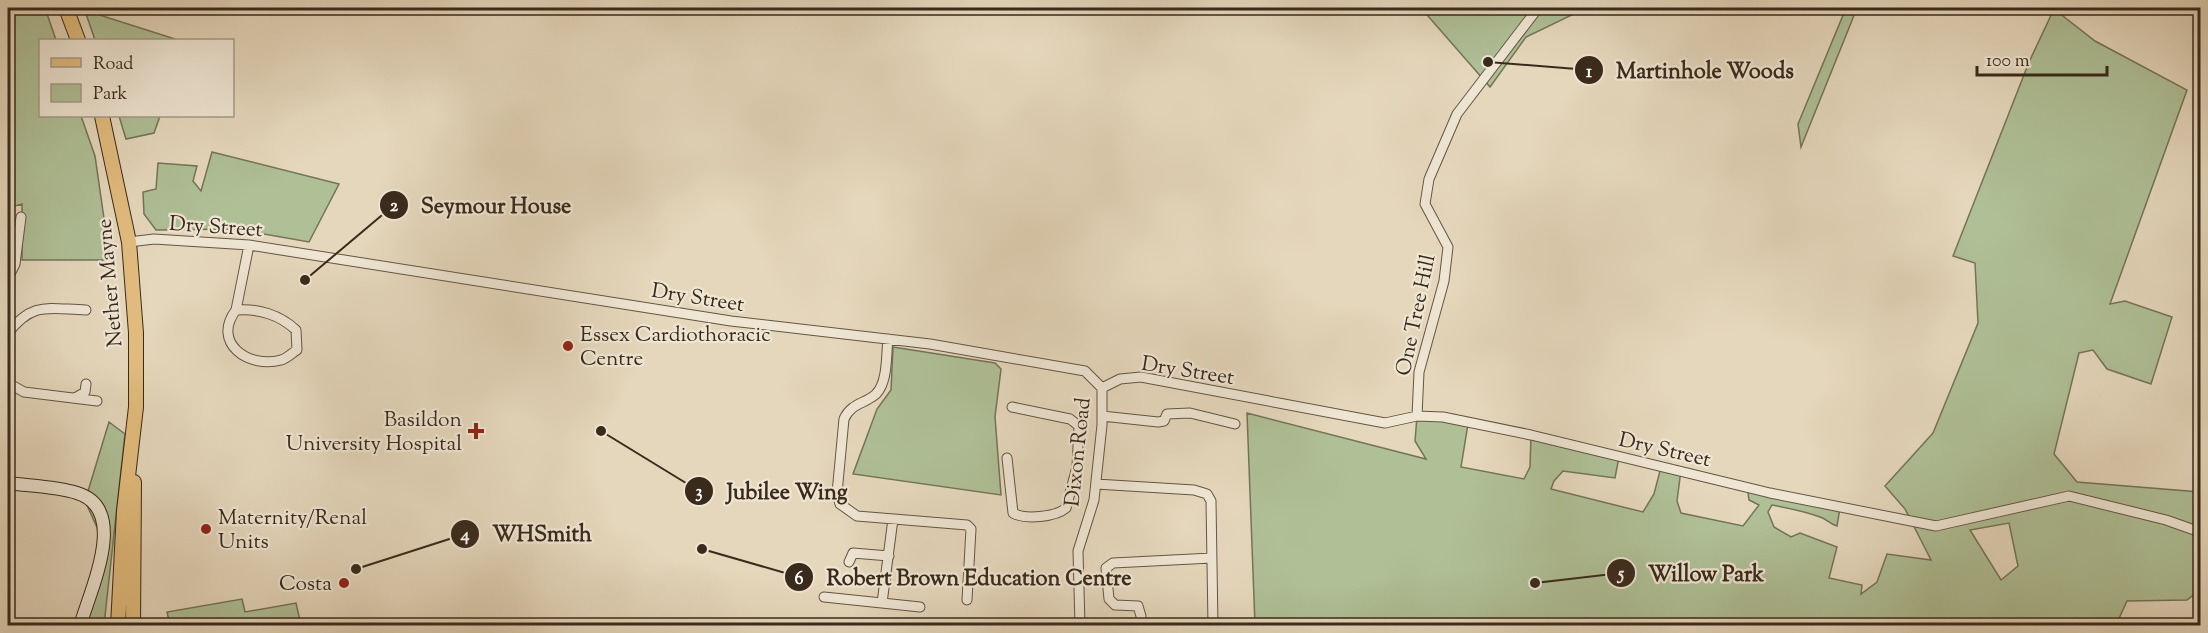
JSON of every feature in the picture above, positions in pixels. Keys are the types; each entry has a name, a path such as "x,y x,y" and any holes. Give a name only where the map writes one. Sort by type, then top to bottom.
{"main road":[{"path":"66,8 78,39"},
{"name":"Nether Mayne","path":"102,117 129,242 136,333 133,450 135,511 133,626"},
{"name":"Nether Mayne","path":"118,626 124,511 133,450"}],"street":[{"name":"One Tree Hill","path":"1417,416 1419,372 1444,281 1448,247 1425,204 1429,179 1457,114 1538,8"},
{"path":"8,278 15,264 21,217"},
{"name":"Dry Street","path":"129,242 154,239 249,245 731,321 888,339 1085,371 1102,388 1120,379 1141,377 1385,423 1417,416 1443,417 1531,435 1770,493 1936,526 2069,496 2166,519 2200,532"},
{"path":"236,310 245,309 283,317 296,330 297,350 282,360 256,360 234,350 226,336 229,319 236,310 249,245"},
{"path":"8,333 21,316 36,309 86,310"},
{"path":"888,339 883,384 876,394 848,410 844,419 837,493 840,504 857,516 967,525 971,529 967,600"},
{"path":"8,383 24,392 97,401"},
{"path":"75,398 85,392 86,384"},
{"name":"Dixon Road","path":"1080,626 1078,551 1094,500 1102,416 1102,388"},
{"path":"1007,458 1014,513 1021,517 1055,514 1066,508 1079,451 1080,430 1074,421 1012,407"},
{"path":"1102,416 1158,422 1164,421 1167,414 1190,413 1235,424"},
{"path":"1079,451 1099,454"},
{"path":"8,483 76,492 98,507 106,532 80,626"},
{"path":"1096,484 1194,490 1207,494 1211,501 1213,626"},
{"path":"882,603 893,519"},
{"path":"849,562 853,553 889,556"},
{"path":"1140,626 1141,616 1138,606 1115,604 1109,599 1106,568 1113,563 1212,558"},
{"path":"824,597 920,608"}],"green space":[{"path":"8,8 45,8 56,39 39,39 39,117 81,117 95,156 110,260 22,260 22,204 8,208"},
{"path":"84,8 87,8 87,11 175,39 95,39"},
{"path":"1421,8 1586,8 1526,37 1490,87"},
{"path":"1586,8 1617,8 1612,12"},
{"path":"1846,8 1857,8 1801,147 1798,124"},
{"path":"2054,9 2095,41 2187,90 2110,304 2125,301 2172,317 2151,384 2107,369 2093,350 2079,353 2054,454 2077,482 2200,492 2200,590 2187,600 2127,601 2116,625 1255,625 1247,413 1426,459 1415,441 1417,416 1468,424 1461,467 1524,479 1530,467 1531,435 1619,457 1615,478 1563,471 1554,481 1551,489 1643,512 1654,494 1661,467 1681,470 1677,501 1681,513 1743,526 1759,505 1749,500 1747,486 1840,508 1837,526 1820,517 1784,507 1772,505 1768,512 1774,527 1791,537 1800,533 1837,547 1829,578 1862,585 1861,594 1877,582 1887,554 1931,560 1905,509 1885,486 1933,433 1978,323 1975,263 1953,256 2029,62","holes":["2009,523 2018,566 2001,580 1970,530"]},
{"path":"119,117 160,117 154,133 126,139"},
{"path":"212,152 339,184 309,242 236,229 156,230 144,214 143,192 156,189 158,163 197,166 193,181 201,191"},
{"path":"893,347 995,363 1001,369 995,417 1001,495 853,474 877,409 891,390"},
{"path":"109,422 125,434 104,625 85,626 107,559 100,534 85,501"},
{"path":"242,599 245,612 296,603 301,625 170,625 167,612"}],"place":[{"name":"Martinhole Woods","path":"1488,62"},
{"name":"Seymour House","path":"305,280"},
{"name":"Essex Cardiothoracic Centre","path":"568,346"},
{"name":"Basildon University Hospital","path":"476,431"},
{"name":"Jubilee Wing","path":"601,431"},
{"name":"Maternity/Renal Units","path":"206,529"},
{"name":"Robert Brown Education Centre","path":"702,549"},
{"name":"WHSmith","path":"356,569"},
{"name":"Costa","path":"344,583"},
{"name":"Willow Park","path":"1535,583"}]}
